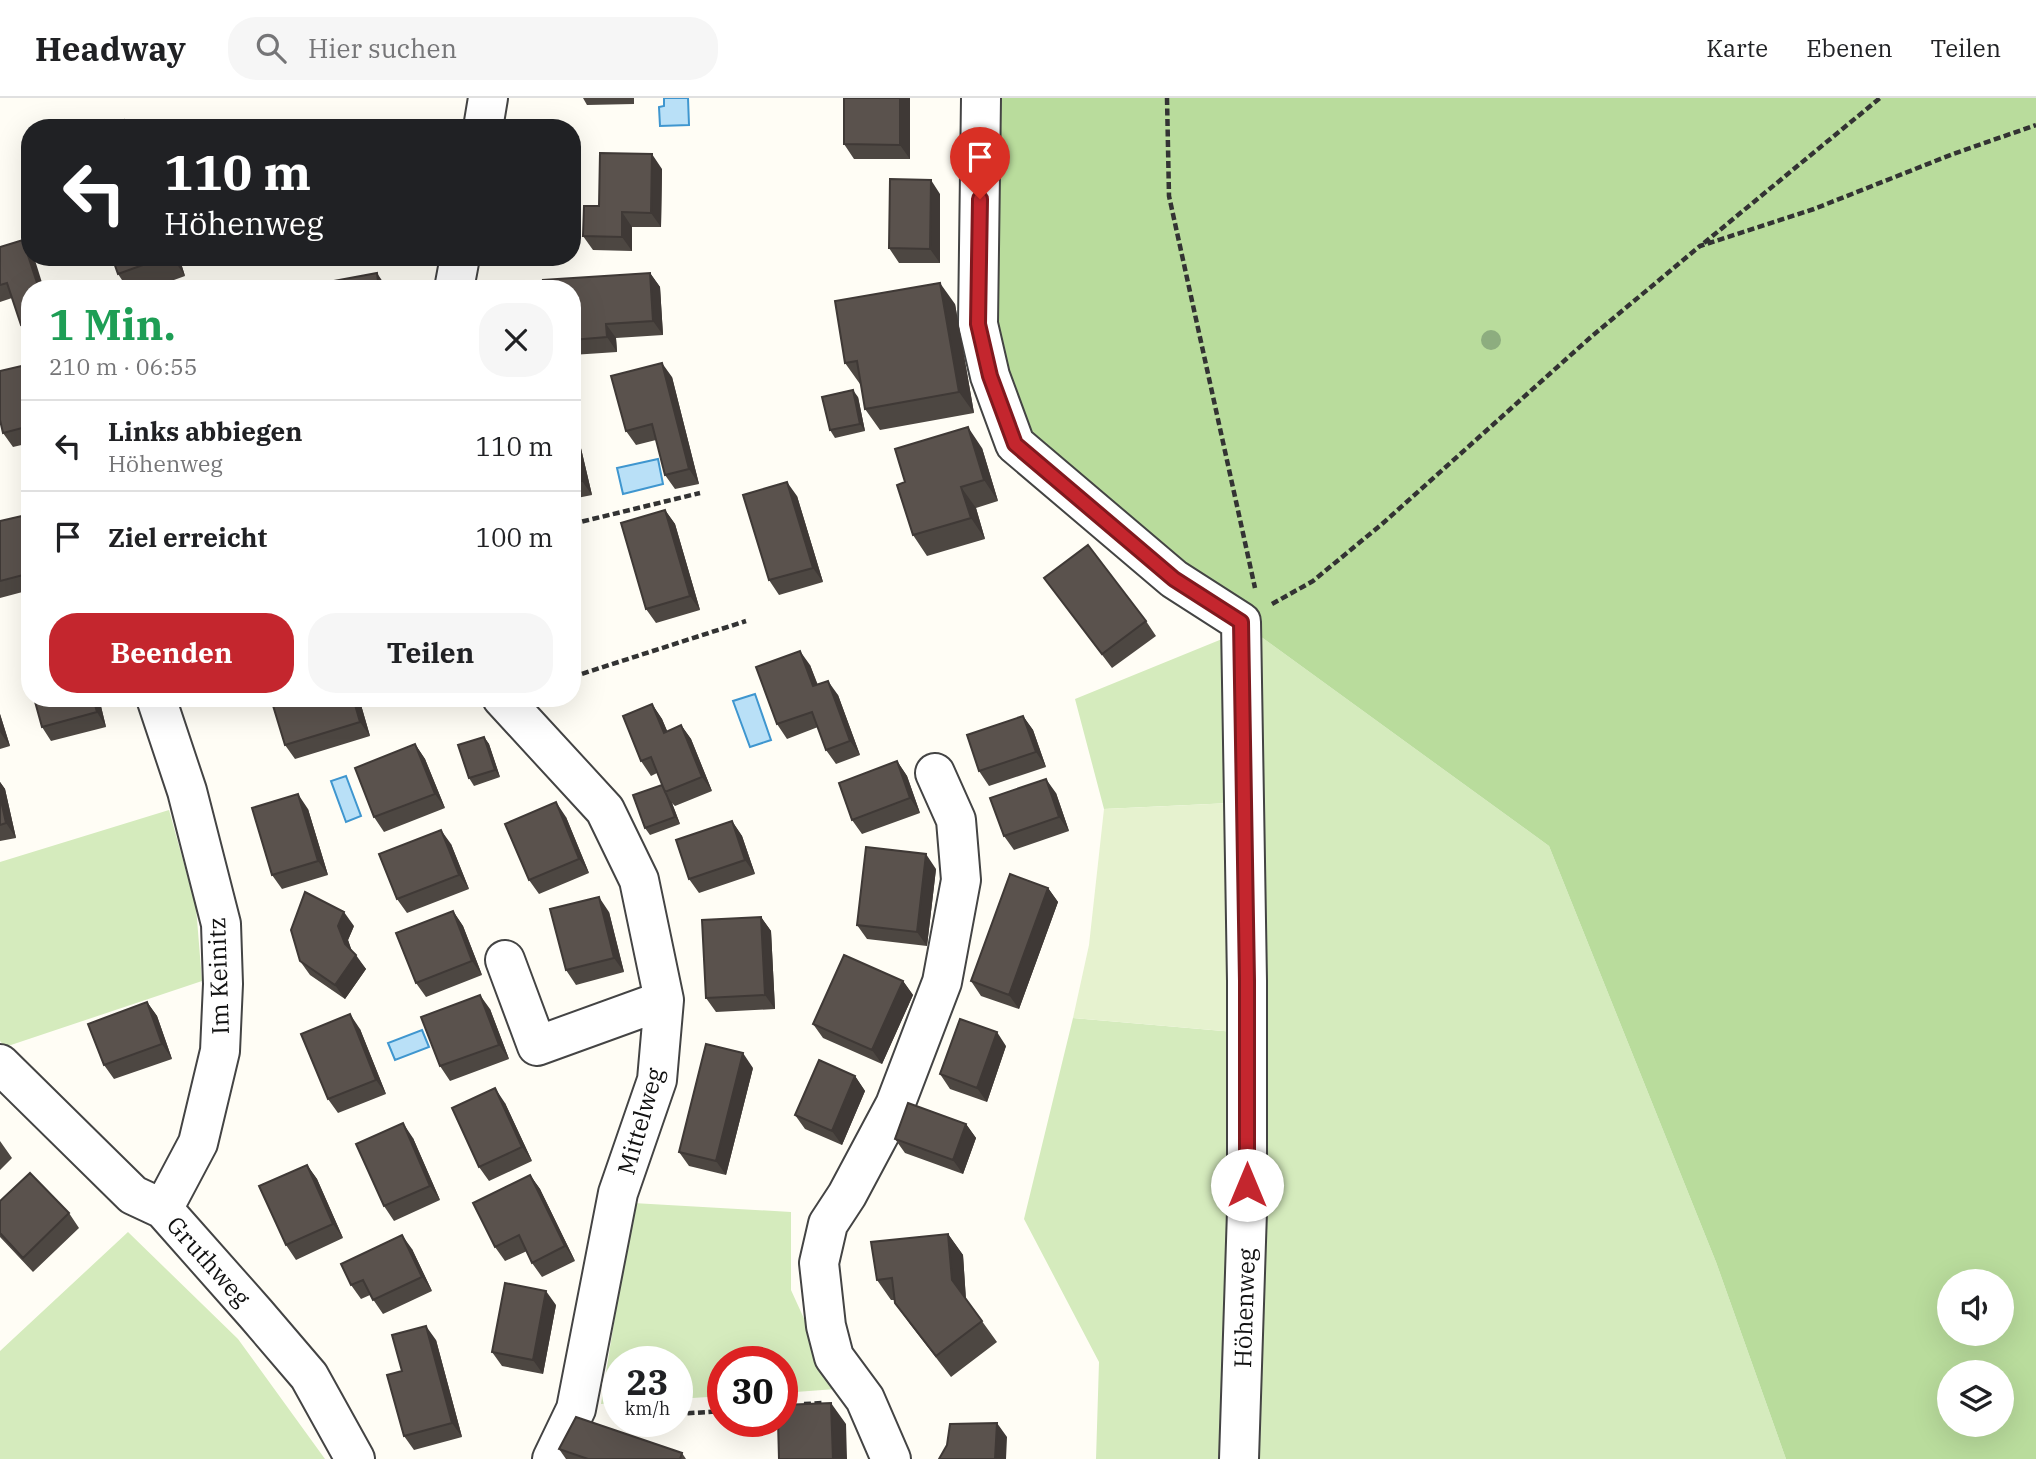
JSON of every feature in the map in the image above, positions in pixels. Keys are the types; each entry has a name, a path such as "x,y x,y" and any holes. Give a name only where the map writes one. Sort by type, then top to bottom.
{"street":[{"path":"484,119 488,98"},
{"path":"981,98 978,324 990,376 1015,444 1174,579 1251,616"},
{"name":"Höhenweg","path":"1240,1459 1247,1211 1251,616"},
{"name":"Im Keinitz","path":"159,707 187,791 221,924 223,984 220,1051 198,1143 163,1209"},
{"name":"Mittelweg","path":"510,707 606,810 639,880 664,1000 657,1080 618,1194 576,1409 552,1459"},
{"path":"891,1459 864,1399 835,1357 826,1326 819,1263 828,1224 847,1195 895,1105 942,982 961,880 956,821 935,773"},
{"path":"505,960 537,1046 664,1000"},
{"name":"Gruthweg","path":"0,1065 133,1195 163,1209 309,1376 355,1459"}],"path":[{"path":"1167,98 1169,195 1251,616 1313,581 1372,532 1592,336 1880,98"},
{"path":"1700,246 1814,209 1953,154 2036,125"},
{"path":"581,522 700,493"},
{"path":"581,674 746,621"}],"green space":[{"path":"981,98 2036,98 2036,1459 1786,1459 1716,1262 1549,846 1253,631 1015,444 990,376"},
{"path":"1253,631 1549,846 1716,1262 1786,1459 1250,1459"},
{"path":"1227,637 1231,803 1104,809 1075,699"},
{"path":"1231,803 1235,1032 1073,1018 1089,945 1104,809"},
{"path":"169,810 196,907 202,981 5,1047 0,1041 0,862"},
{"path":"1073,1018 1235,1032 1228,1459 1096,1459 1099,1362 1024,1219"},
{"path":"633,1203 791,1212 791,1290 836,1389 798,1392 798,1346 707,1346 707,1397 693,1398 693,1346 610,1346"},
{"path":"128,1232 238,1339 325,1459 0,1459 0,1351"}],"water":[{"path":"664,98 688,98 689,125 660,126 659,107 664,106"},
{"path":"658,459 663,484 623,494 617,468"},
{"path":"755,694 771,740 750,747 733,701"},
{"path":"346,776 361,816 346,822 331,781"},
{"path":"422,1030 429,1047 395,1060 388,1043"}],"building":[{"path":"844,98 900,98 900,145 844,144"},
{"path":"600,153 652,154 651,213 622,212 622,237 583,236 584,206 599,206"},
{"path":"890,179 931,180 930,249 889,248"},
{"path":"21,241 21,266 31,266 36,280 21,280 21,325 7,283 0,285 0,247"},
{"path":"115,266 140,266 118,274"},
{"path":"377,273 378,280 339,280"},
{"path":"650,273 653,321 606,324 607,337 581,339 581,280 543,280"},
{"path":"940,283 959,392 865,409 857,361 845,363 835,301"},
{"path":"662,363 689,469 665,475 652,424 626,431 611,376"},
{"path":"21,366 21,428 3,433 0,420 0,371"},
{"path":"853,390 860,424 830,430 822,397"},
{"path":"968,427 984,480 961,487 971,518 913,535 897,485 905,482 895,449"},
{"path":"787,482 813,568 769,580 743,495"},
{"path":"665,510 690,596 646,609 621,523"},
{"path":"21,516 21,576 0,581 0,521"},
{"path":"1088,545 1146,621 1102,654 1044,578"},
{"path":"800,651 813,686 828,681 850,741 826,750 812,712 777,724 756,667"},
{"path":"652,704 664,733 681,725 702,777 665,792 651,757 641,761 623,716"},
{"path":"36,707 96,707 97,712 42,727"},
{"path":"273,707 356,707 360,722 285,745"},
{"path":"1023,716 1036,752 979,771 967,735"},
{"path":"484,737 495,770 469,778 458,745"},
{"path":"415,744 435,794 374,817 355,768"},
{"path":"897,761 910,798 852,820 839,783"},
{"path":"1046,779 1059,817 1004,836 990,798"},
{"path":"662,785 675,817 645,828 633,795"},
{"path":"298,794 318,861 272,875 252,808"},
{"path":"0,796 6,823 0,825"},
{"path":"556,802 579,859 529,880 505,824"},
{"path":"732,821 745,860 689,879 676,840"},
{"path":"441,830 459,875 397,899 379,854"},
{"path":"866,847 926,854 917,932 857,925"},
{"path":"1010,874 1048,888 1009,995 971,981"},
{"path":"305,892 344,912 338,926 345,944 356,955 335,985 300,961 291,930"},
{"path":"599,897 614,958 566,970 550,909"},
{"path":"453,911 472,961 416,983 396,933"},
{"path":"761,917 765,995 706,998 702,920"},
{"path":"844,955 903,981 872,1050 813,1024"},
{"path":"480,995 499,1045 440,1066 421,1017"},
{"path":"147,1002 162,1044 104,1065 88,1024"},
{"path":"350,1014 376,1080 328,1099 301,1034"},
{"path":"960,1019 997,1032 977,1088 940,1074"},
{"path":"706,1044 743,1053 716,1161 679,1152"},
{"path":"819,1060 855,1076 832,1131 795,1115"},
{"path":"495,1088 522,1147 479,1167 452,1108"},
{"path":"908,1103 966,1124 953,1160 895,1139"},
{"path":"403,1123 430,1186 384,1206 356,1144"},
{"path":"307,1165 333,1224 286,1245 259,1186"},
{"path":"30,1173 69,1213 23,1258 0,1233 0,1201"},
{"path":"530,1175 565,1246 532,1263 519,1235 495,1247 473,1203"},
{"path":"948,1234 952,1280 982,1321 936,1356 895,1303 892,1278 877,1280 871,1242"},
{"path":"402,1235 422,1277 373,1300 363,1280 351,1285 341,1264"},
{"path":"505,1283 546,1291 533,1360 492,1352"},
{"path":"426,1326 452,1423 404,1436 387,1375 402,1371 392,1335"},
{"path":"831,1403 833,1459 779,1459 778,1437 798,1437 798,1404"},
{"path":"576,1417 602,1426 602,1437 635,1437 682,1453 680,1459 588,1459 559,1449"},
{"path":"997,1423 995,1459 939,1459 947,1445 950,1424"}],"route":[{"path":"980,199 978,324 990,376 1015,444 1174,579 1241,622 1247,981 1247,1185"}]}
